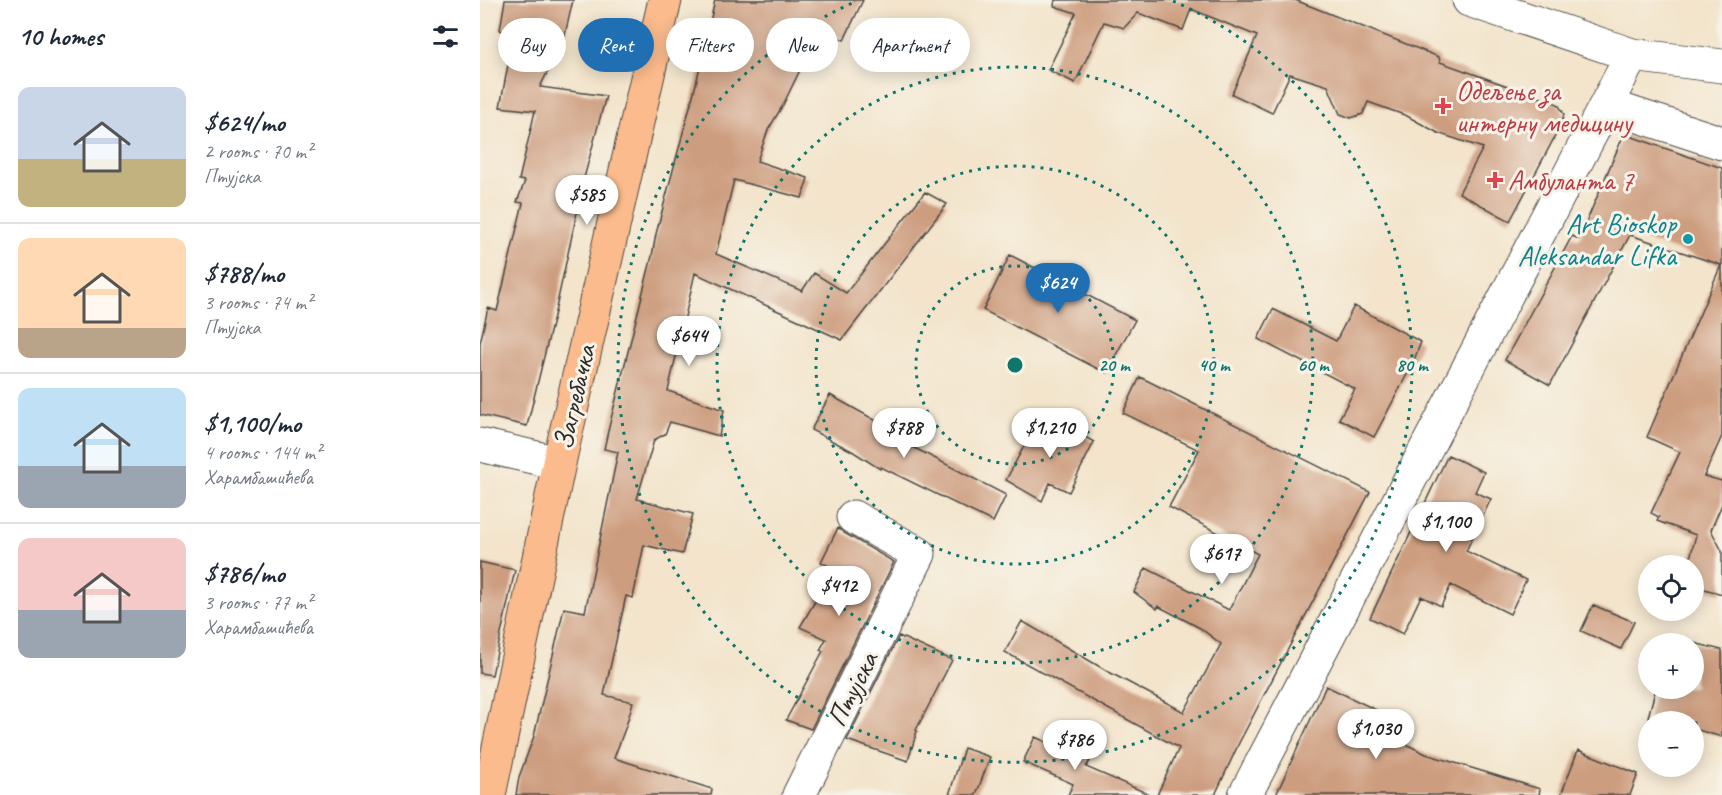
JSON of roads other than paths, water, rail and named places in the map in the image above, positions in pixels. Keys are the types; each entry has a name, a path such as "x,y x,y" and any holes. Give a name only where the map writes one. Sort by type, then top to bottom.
{"main road":[{"name":"Загребачка","path":"489,795 559,463 665,0"}],"street":[{"path":"1469,0 1632,55 1722,66"},
{"path":"1245,795 1632,55"},
{"path":"1606,105 1722,143"},
{"path":"480,445 559,463"},
{"name":"Птујска","path":"799,795 920,554 853,517"}],"place":[{"name":"Одељење за интерну медицину","path":"1443,106"},
{"name":"Амбуланта 7","path":"1495,180"},
{"name":"Art Bioskop Aleksandar Lifka","path":"1688,239"}]}
